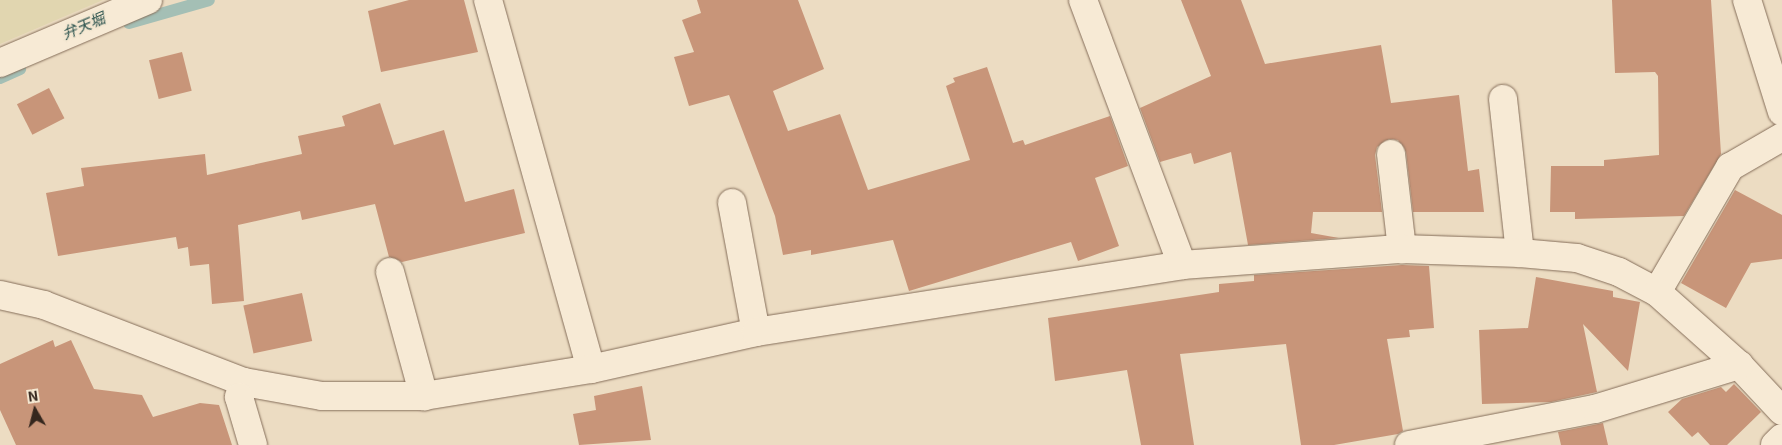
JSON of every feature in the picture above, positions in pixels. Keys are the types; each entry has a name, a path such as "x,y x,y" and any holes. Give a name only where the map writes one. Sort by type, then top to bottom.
{"street":[{"path":"0,63 148,0"},
{"path":"488,0 590,369"},
{"path":"1083,0 1182,265"},
{"path":"1747,0 1782,112"},
{"path":"1503,99 1520,254"},
{"path":"1657,292 1730,167 1782,137"},
{"path":"1391,154 1402,249"},
{"path":"732,203 756,332"},
{"path":"0,295 44,305 244,382 322,396 424,396 590,369 756,332 1182,265 1402,249 1520,254 1576,258 1619,272 1657,292 1739,365 1782,411"},
{"path":"390,272 424,396"},
{"path":"1409,445 1595,409 1739,365"},
{"path":"244,382 239,397 253,445"},
{"path":"1775,445 1782,438"}],"shaded area":[{"path":"0,0 103,0 0,44"}],"building":[{"path":"409,0 464,0 478,52 381,72 368,11"},
{"path":"697,0 798,0 824,69 773,91 788,131 840,114 868,190 970,160 946,86 955,82 953,78 987,67 1013,143 1023,140 1025,145 1110,116 1128,166 1095,178 1119,246 1078,261 1071,242 909,291 893,240 811,255 811,250 783,255 775,216 729,95 689,106 674,57 694,52 682,20 701,13"},
{"path":"1181,0 1241,0 1265,64 1381,45 1391,103 1459,95 1468,171 1479,169 1484,212 1413,212 1406,152 1398,140 1389,139 1377,147 1375,155 1382,212 1313,212 1311,233 1339,238 1248,245 1231,152 1194,164 1191,153 1160,162 1140,108 1211,76"},
{"path":"1612,0 1711,0 1721,154 1684,216 1575,219 1575,212 1550,212 1551,166 1604,166 1604,160 1659,155 1658,76 1655,72 1615,73"},
{"path":"182,52 192,91 159,99 149,60"},
{"path":"49,88 64,118 32,135 17,104"},
{"path":"380,103 394,145 444,130 465,202 514,189 525,233 402,262 389,257 375,204 302,220 300,211 238,225 244,301 212,304 209,264 190,266 188,247 178,249 176,237 58,256 46,193 84,186 81,168 205,154 207,175 302,154 298,136 345,126 342,116"},
{"path":"1735,190 1782,215 1782,259 1751,263 1726,308 1681,283"},
{"path":"1402,265 1429,266 1434,328 1409,330 1410,337 1387,339 1403,431 1398,434 1334,445 1301,445 1286,344 1180,354 1194,445 1141,445 1127,370 1055,381 1048,318 1219,292 1219,284 1254,281 1254,275"},
{"path":"1536,277 1613,291 1613,297 1640,302 1628,371 1583,324 1597,392 1551,402 1482,404 1479,330 1528,328"},
{"path":"302,293 312,341 253,353 243,305"},
{"path":"53,340 55,347 71,340 94,389 142,395 153,417 200,403 219,405 232,445 16,445 0,410 0,364"},
{"path":"1734,384 1761,412 1727,445 1710,445 1698,432 1692,437 1668,412 1682,399 1721,387 1726,392"},
{"path":"642,386 651,440 579,445 573,414 596,410 594,396"},
{"path":"1603,423 1608,445 1561,445 1558,432"}],"waterway":[{"name":"弁天堀","path":"129,23 209,0"},
{"name":"弁天堀","path":"0,78 20,69"}]}
